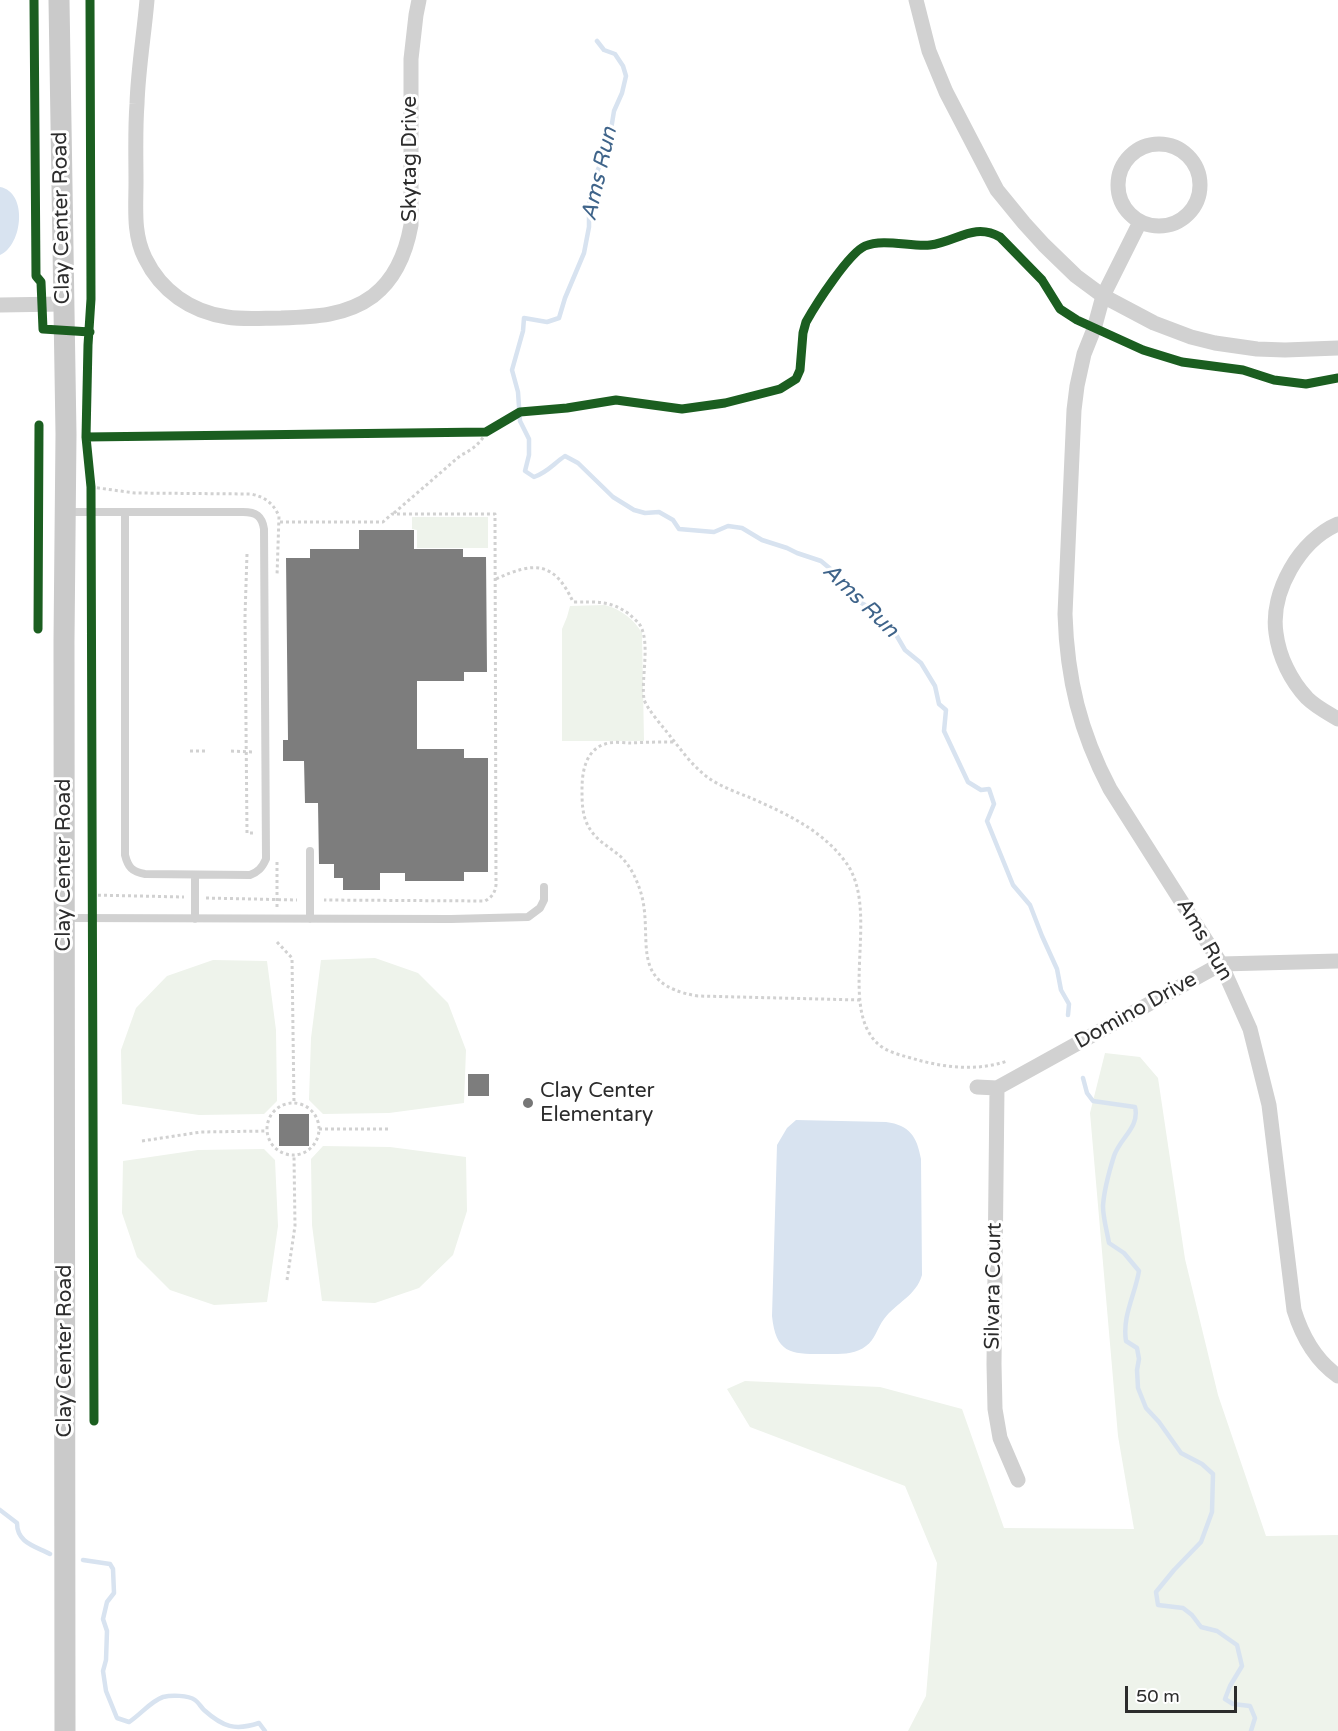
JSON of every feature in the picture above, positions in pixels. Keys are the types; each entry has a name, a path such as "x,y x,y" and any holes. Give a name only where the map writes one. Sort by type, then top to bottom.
{"street":[{"name":"Clay Center Road","path":"59,0 66,434 65,1731"},
{"name":"Skytag Drive","path":"147,0 136,119 136,228 141,249 162,283 181,300 190,306 228,318 313,317 341,312 375,294 396,270 406,246 411,225 411,59 419,0"},
{"path":"916,0 929,51 946,92 997,190 1044,245 1077,276 1103,296 1154,323 1191,338 1257,349 1285,351 1338,348"},
{"path":"1164,143 1177,148 1189,156 1196,167 1200,179 1200,192 1196,204 1177,222 1165,226 1152,226 1140,222 1128,213 1117,187 1119,173 1125,160 1136,150 1149,144 1164,143"},
{"name":"Ams Run","path":"1140,222 1103,296 1084,354 1077,386 1065,614 1070,679 1081,722 1096,762 1110,789 1221,964 1250,1029 1269,1106 1294,1310 1298,1324 1313,1352 1338,1376"},
{"path":"0,305 63,304"},
{"path":"1338,524 1328,528 1314,539 1289,571 1276,610 1275,631 1280,653 1295,682 1308,698 1338,719"},
{"name":"Domino Drive","path":"976,1088 997,1088 1221,964 1338,961"},
{"name":"Silvara Court","path":"997,1088 995,1409 1000,1438 1018,1480"}],"lane":[{"path":"65,512 91,512 125,512 253,512 263,522 266,859 262,867 250,875 145,874 137,873 127,863 125,855 125,512"},
{"path":"310,850 310,920"},
{"path":"195,875 195,920"},
{"path":"64,918 451,920 528,917 540,908 544,900 544,887"}],"path":[{"path":"280,522 383,522 461,455 473,449 482,440 486,430"},
{"path":"91,477 91,512"},
{"path":"91,487 135,493 261,496 276,508 279,516 277,583"},
{"path":"324,900 485,901 491,898 495,891 495,514 392,514"},
{"path":"247,554 246,833 266,833"},
{"path":"495,579 530,567 542,568 556,575 566,586 573,602 614,604 636,620 641,627 644,640 644,702 692,764 711,780 777,809 803,824 838,853 855,879 860,910 860,1000 865,1028 878,1044 897,1054 927,1062 983,1067 1007,1061"},
{"path":"245,616 254,616"},
{"path":"674,741 606,743 596,749 586,762 582,775 584,817 592,833 621,857 633,873 640,890 644,912 646,956 650,969 669,988 698,996 860,1000"},
{"path":"190,751 208,751"},
{"path":"231,751 254,752"},
{"path":"277,855 277,908"},
{"path":"92,883 92,918"},
{"path":"92,895 184,897"},
{"path":"204,898 297,900"},
{"path":"277,942 292,958 294,1103"},
{"path":"294,1103 302,1105 315,1114 319,1129 314,1145 309,1150 294,1156 286,1154 273,1145 268,1138 267,1131 272,1114 278,1108 294,1103"},
{"path":"319,1129 389,1129"},
{"path":"142,1141 201,1132 267,1131"},
{"path":"287,1280 295,1226 294,1156"}],"shaded area":[{"path":"0,187 9,191 15,198 19,219 14,241 0,255"},
{"path":"412,517 488,517 488,548 417,548 417,530 412,529"},
{"path":"605,605 626,615 642,633 644,741 562,741 562,629 570,606"},
{"path":"375,958 418,973 448,1003 466,1050 464,1103 389,1113 323,1114 309,1100 311,1038 321,960"},
{"path":"213,960 267,961 276,1030 277,1101 264,1114 199,1115 122,1104 121,1050 136,1008 167,976"},
{"path":"1105,1053 1140,1057 1158,1078 1185,1259 1218,1395 1266,1536 1338,1535 1338,1731 908,1731 926,1696 937,1563 905,1486 750,1427 727,1389 745,1381 880,1387 962,1409 1004,1528 1134,1529 1118,1436 1090,1113"},
{"path":"796,1120 886,1122 901,1126 911,1133 921,1159 922,1275 911,1294 884,1319 869,1343 862,1349 852,1352 804,1354 788,1350 777,1338 774,1329 772,1316 777,1145 787,1128"},
{"path":"323,1146 390,1147 466,1157 467,1211 453,1255 419,1288 375,1303 322,1301 312,1225 311,1159"},
{"path":"264,1149 275,1160 278,1226 267,1302 214,1305 170,1290 137,1257 122,1213 123,1161 198,1150"}],"building":[{"path":"359,530 414,530 414,549 463,549 463,557 486,557 487,672 464,672 464,681 417,681 417,749 464,749 464,758 488,758 488,872 464,872 464,881 405,881 405,873 380,873 380,890 343,890 343,878 334,878 334,864 319,864 318,803 305,803 304,761 283,761 283,740 288,740 286,558 310,558 310,549 359,549"},
{"path":"468,1074 489,1074 489,1096 468,1096"},
{"path":"279,1114 309,1114 309,1146 279,1146"}],"waterway":[{"name":"Ams Run","path":"597,41 604,50 615,54 626,76 614,111 608,148 595,176 589,204 589,227 584,253 559,318 547,322 524,318 523,331 512,370 518,392 520,421 529,439 529,455 525,471 534,477 565,456 578,463 613,497 634,510 645,513 659,512 673,520 679,529 714,532 728,526 742,528 762,540 821,561 833,571 858,601 877,612 891,626 905,650 921,663 935,686 939,704 946,710 944,731 968,782 981,790 989,789 994,804 987,821 1013,885 1030,905 1057,969 1061,990 1069,1004 1068,1015"},
{"name":"Ams Run","path":"1083,1078 1087,1093 1093,1101 1135,1107 1135,1121 1114,1156 1103,1206 1109,1243 1124,1253 1139,1271 1127,1314 1125,1332 1126,1341 1137,1348 1138,1388 1146,1408 1181,1453 1202,1464 1213,1474 1212,1512 1201,1542 1156,1592 1158,1605 1183,1608 1201,1627 1217,1631 1237,1645 1242,1666 1225,1699 1233,1704 1250,1706 1255,1718 1251,1731"},
{"path":"0,1510 17,1523 23,1539 50,1554"},
{"path":"83,1560 110,1564 113,1569 114,1593 107,1602 103,1619 107,1631 106,1660 103,1671 106,1691 117,1718 129,1722 159,1699 166,1696 179,1696 195,1700 223,1724 243,1727 259,1723 265,1731"}],"cycle path":[{"path":"34,0 36,276 41,282 43,329 90,332"},
{"path":"90,0 91,299 86,437 91,487 94,1421"},
{"path":"86,437 486,432 520,412 567,408 616,400 682,409 725,403 780,389 796,379 800,370 806,322 842,268 865,246 880,243 930,245 982,231 1000,237 1042,280 1060,309 1077,320 1143,350 1182,362 1243,370 1274,380 1306,384 1338,378"},
{"path":"38,629 39,425"}],"place":[{"name":"Clay Center Elementary","path":"528,1103"}]}
